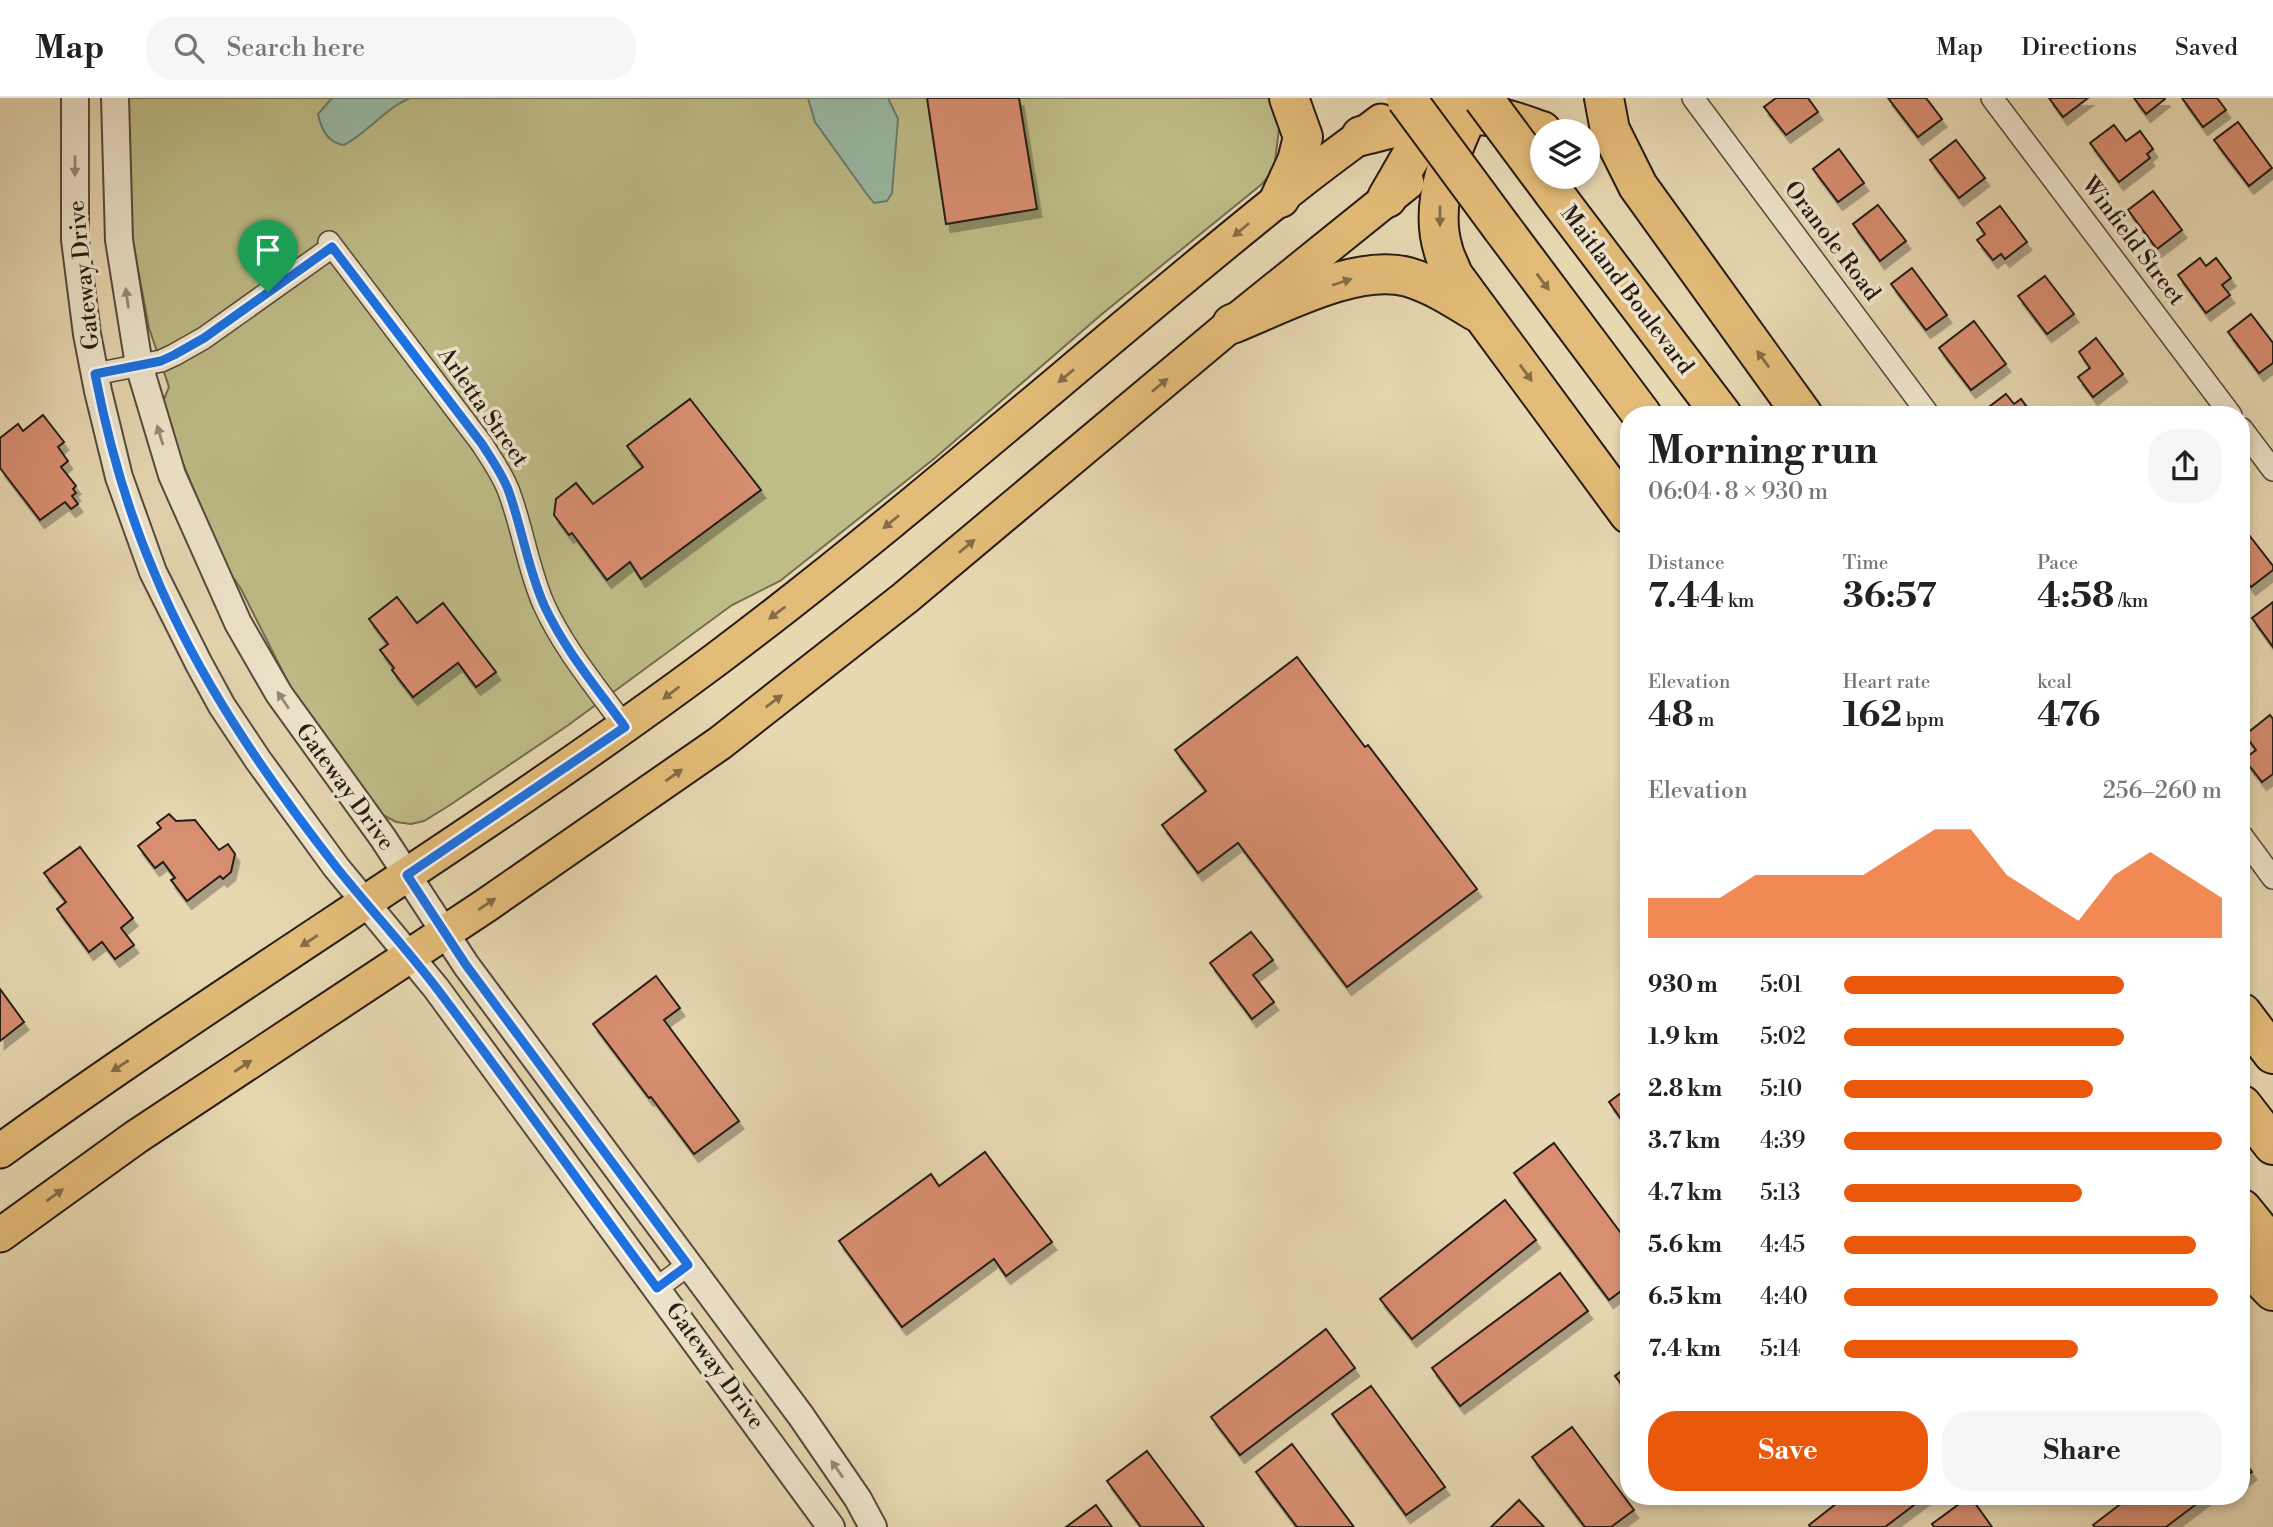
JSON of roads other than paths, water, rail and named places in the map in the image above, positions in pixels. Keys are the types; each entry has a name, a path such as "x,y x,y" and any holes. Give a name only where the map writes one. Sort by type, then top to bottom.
{"highway":[{"path":"1280,198 1297,162 1303,137 1289,98"},
{"path":"1604,98 1610,130 1638,186 1797,406"},
{"path":"1361,136 1459,109 1530,128"},
{"path":"1387,198 1459,109"},
{"path":"1459,109 1502,228 1635,406"},
{"path":"1459,109 1440,197 1442,248 1453,275 1620,502"},
{"name":"Maitland Boulevard","path":"1459,109 1553,192 1715,406"},
{"path":"1600,158 1638,186"},
{"path":"1232,324 1350,279 1386,275 1406,276 1442,290 1486,318"},
{"path":"2250,1024 2273,1054"},
{"path":"2250,1115 2273,1145"},
{"path":"2250,1219 2273,1247"},
{"path":"2250,1267 2273,1291"}],"main road":[{"path":"0,1151 95,1083 625,727 791,603 871,539 1280,198 1361,136"},
{"path":"0,1235 136,1137 410,956 709,751 905,598 1387,198"}],"street":[{"name":"Gateway Drive","path":"75,98 75,240 95,374 120,477 153,572 181,630 222,706 336,867 436,988 831,1527"},
{"name":"Gateway Drive","path":"115,98 119,240 139,365 172,475 238,623 279,694 407,875 466,965 814,1435 858,1499 873,1527"},
{"name":"Oranole Road","path":"1693,98 1921,406"},
{"name":"Winfield Street","path":"1992,98 2224,406"},
{"name":"Arletta Street","path":"139,365 161,361 204,338 331,245 499,470 509,491 544,604 563,639 625,727"},
{"path":"95,374 139,365"},
{"path":"2250,440 2273,470"},
{"path":"2250,847 2273,878"},
{"path":"657,1288 688,1265"}]}
